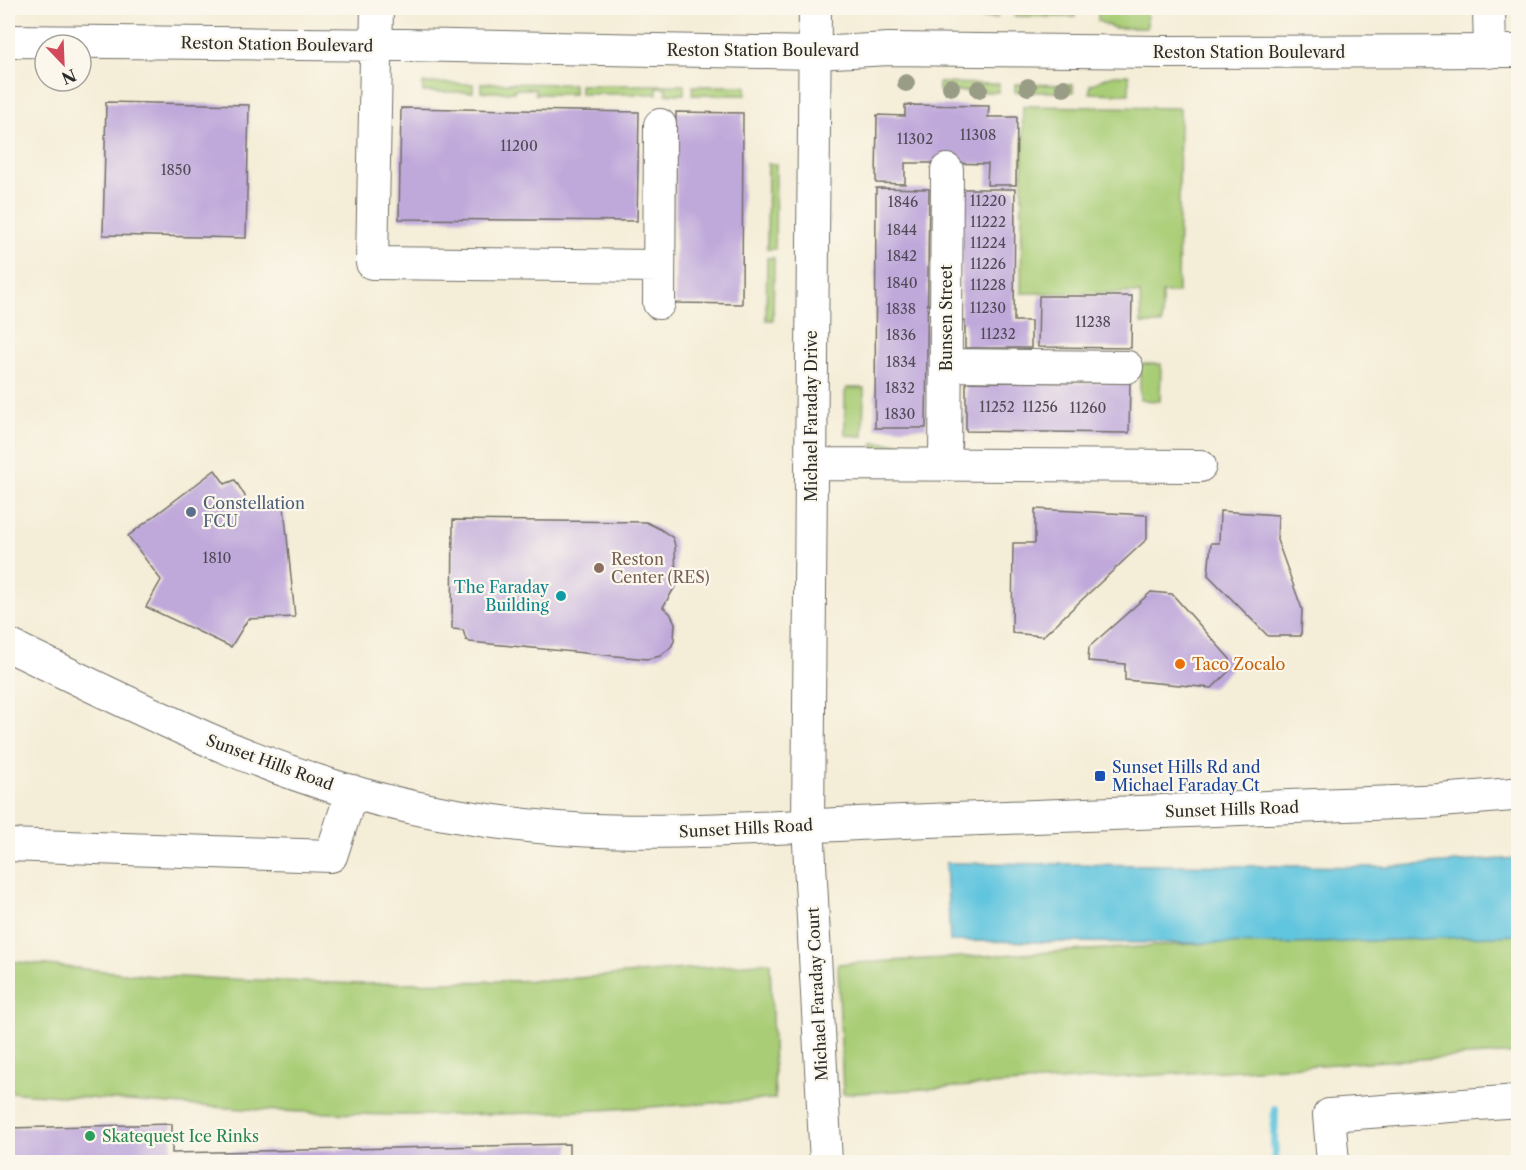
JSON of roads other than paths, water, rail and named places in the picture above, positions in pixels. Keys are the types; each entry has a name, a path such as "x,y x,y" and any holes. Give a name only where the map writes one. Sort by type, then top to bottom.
{"main road":[{"name":"Sunset Hills Road","path":"8,645 241,754 288,772 414,807 541,827 610,831 691,831 1434,801 1518,794"}],"street":[{"path":"377,8 372,263 658,266"},
{"name":"Michael Faraday Drive","path":"808,825 815,8"},
{"path":"1489,8 1504,52"},
{"name":"Reston Station Boulevard","path":"8,41 815,53 889,49 1504,52"},
{"path":"659,303 660,125"},
{"name":"Bunsen Street","path":"945,465 947,171"},
{"path":"946,365 1127,367"},
{"path":"811,464 1200,466"},
{"path":"8,845 331,856 352,791"},
{"name":"Michael Faraday Court","path":"808,825 826,1162"},
{"path":"1333,1162 1329,1115 1518,1101"}],"water":[{"path":"1518,858 1518,935 1295,944 950,941 946,863 1384,867"}],"waterway":[{"path":"1275,1109 1276,1162"}],"place":[{"name":"Constellation FCU","path":"191,512"},
{"name":"Reston Center (RES)","path":"599,568"},
{"name":"The Faraday Building","path":"561,596"},
{"name":"Taco Zocalo","path":"1180,664"},
{"name":"Sunset Hills Rd and Michael Faraday Ct","path":"1100,776"},
{"name":"Skatequest Ice Rinks","path":"90,1136"}]}
